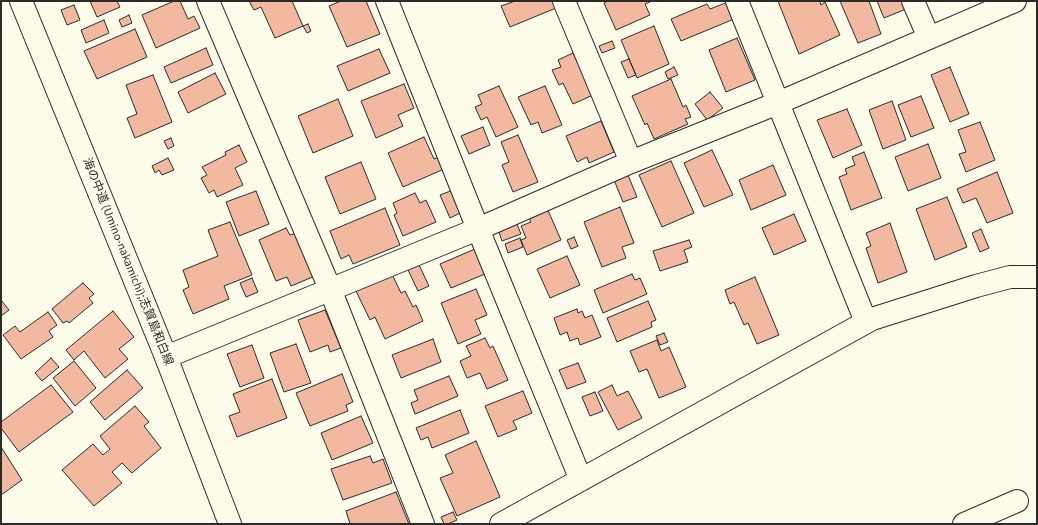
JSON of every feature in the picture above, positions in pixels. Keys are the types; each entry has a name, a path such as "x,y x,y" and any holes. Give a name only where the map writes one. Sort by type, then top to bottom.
{"street":[{"name":"海の中道 (Umino-nakamichi);志賀島和白線","path":"21,1 166,357 230,524"},
{"path":"208,1 330,289 423,524"},
{"path":"387,1 478,229 581,480"},
{"path":"564,1 631,162"},
{"path":"737,1 866,322"},
{"path":"913,1 929,38"},
{"path":"166,357 478,229 631,162 778,103 1015,1"},
{"path":"501,524 872,319 976,286 1010,277 1037,277"},
{"path":"964,524 1017,501"}],"building":[{"path":"90,1 117,1 120,7 97,17"},
{"path":"174,1 180,1 188,19 194,16 200,28 156,48 142,15"},
{"path":"249,1 292,1 303,26 275,38 261,7 254,10"},
{"path":"341,1 366,1 380,34 347,47 329,6"},
{"path":"515,1 553,1 556,8 510,27 501,6"},
{"path":"608,1 650,1 645,4 650,15 616,30 604,3"},
{"path":"778,1 820,1 821,5 825,2 840,35 799,54"},
{"path":"840,1 869,1 881,34 858,43"},
{"path":"877,1 903,1 906,9 884,18"},
{"path":"728,2 734,19 681,41 671,19 707,4 710,9"},
{"path":"74,5 80,20 67,25 61,10"},
{"path":"129,15 132,23 122,27 119,20"},
{"path":"104,20 109,33 86,43 81,30"},
{"path":"308,24 311,31 307,33 303,26"},
{"path":"654,26 669,64 637,78 621,40"},
{"path":"135,29 147,57 97,79 84,51"},
{"path":"737,38 755,80 726,92 709,50"},
{"path":"612,41 615,48 602,53 599,46"},
{"path":"206,48 213,65 171,83 164,67"},
{"path":"379,49 390,73 348,91 337,66"},
{"path":"573,53 593,95 573,104 563,83 559,85 552,70 561,67 558,60"},
{"path":"629,59 636,75 628,78 621,62"},
{"path":"674,67 678,75 668,79 665,72"},
{"path":"950,67 969,114 950,122 931,75"},
{"path":"215,73 226,94 188,113 178,92"},
{"path":"153,75 172,122 135,138 127,118 137,114 126,85"},
{"path":"671,79 683,107 686,105 691,117 685,119 688,124 654,139 647,123 645,125 632,96"},
{"path":"404,84 414,108 398,115 403,126 376,138 361,101"},
{"path":"499,86 518,127 496,137 487,117 481,120 475,107 482,104 478,95"},
{"path":"545,86 562,125 542,133 538,122 531,125 518,97"},
{"path":"710,92 723,108 707,120 695,104"},
{"path":"921,96 934,128 911,137 898,105"},
{"path":"338,99 353,136 313,153 298,116"},
{"path":"892,101 906,140 883,149 869,110"},
{"path":"847,109 862,145 833,158 817,120"},
{"path":"601,121 614,152 589,163 587,157 577,162 566,136"},
{"path":"980,122 995,160 966,172 959,154 966,152 958,130"},
{"path":"483,127 490,145 469,154 461,136"},
{"path":"518,135 538,182 513,192 502,165 509,162 501,142"},
{"path":"424,137 434,159 439,157 444,169 403,187 388,153"},
{"path":"171,138 174,146 168,149 164,141"},
{"path":"928,144 941,178 908,191 895,157"},
{"path":"239,145 247,162 235,168 243,185 217,197 214,190 209,193 201,178 207,175 202,167 226,155 225,152"},
{"path":"712,150 733,195 704,207 684,163"},
{"path":"864,152 882,198 851,210 839,177 847,174 845,169 855,165 852,157"},
{"path":"168,158 174,170 162,175 159,170 155,173 152,166"},
{"path":"671,161 694,213 662,227 639,175"},
{"path":"361,162 376,199 340,214 325,177"},
{"path":"773,165 786,195 751,210 739,180"},
{"path":"997,172 1013,213 987,223 976,198 963,203 957,189"},
{"path":"628,175 637,197 623,202 614,180"},
{"path":"453,190 462,212 450,218 440,195"},
{"path":"256,191 269,224 239,236 226,202"},
{"path":"415,193 420,203 426,200 436,222 403,236 394,215 397,213 393,203"},
{"path":"947,197 967,247 935,260 916,209"},
{"path":"620,207 634,243 622,247 626,258 602,267 584,222"},
{"path":"385,208 400,245 353,264 349,255 341,259 330,231"},
{"path":"547,208 561,240 527,255 521,240 526,238 521,226 531,222 528,216"},
{"path":"794,214 806,241 774,255 762,228"},
{"path":"515,219 521,234 502,241 497,226"},
{"path":"230,222 252,275 224,286 229,299 193,314 183,290 189,287 183,270 218,256 208,230"},
{"path":"890,223 907,272 878,283 866,248 871,246 866,233"},
{"path":"286,228 290,235 297,233 315,276 291,286 287,277 276,281 259,240"},
{"path":"981,229 989,248 980,252 972,233"},
{"path":"574,237 578,246 571,249 567,240"},
{"path":"520,238 523,247 508,253 505,244"},
{"path":"689,240 692,247 684,250 688,262 660,271 653,251"},
{"path":"475,249 485,274 451,288 440,264"},
{"path":"567,256 580,285 550,298 537,269"},
{"path":"419,265 429,286 418,291 408,270"},
{"path":"392,274 401,293 405,291 413,307 416,305 423,321 385,339 375,317 370,320 356,291"},
{"path":"632,274 635,280 640,278 647,294 603,313 594,290"},
{"path":"755,277 779,335 757,344 748,323 744,325 734,302 730,304 725,290"},
{"path":"252,278 258,292 246,297 240,283"},
{"path":"83,283 94,294 89,298 93,303 69,323 67,321 63,323 52,309"},
{"path":"476,289 487,315 475,320 481,334 458,344 441,303"},
{"path":"1,300 9,310 1,316"},
{"path":"648,301 656,320 651,322 652,327 617,342 607,318"},
{"path":"577,309 578,313 582,311 585,318 592,315 601,337 580,345 578,338 570,341 567,332 560,335 554,318"},
{"path":"325,310 341,348 330,352 328,345 310,352 298,320"},
{"path":"113,311 134,337 119,349 128,359 105,378 84,351 74,360 66,350"},
{"path":"48,312 57,325 49,331 53,337 21,359 3,335 15,326 20,332"},
{"path":"664,333 668,342 660,345 656,336"},
{"path":"485,338 490,348 493,346 508,380 487,389 480,373 467,378 460,361 471,356 466,346"},
{"path":"433,339 441,362 401,378 392,355"},
{"path":"657,340 661,351 669,347 686,387 659,398 647,369 639,372 630,351"},
{"path":"296,344 311,383 284,392 270,353"},
{"path":"252,345 264,378 240,387 227,354"},
{"path":"51,358 59,367 42,381 35,373"},
{"path":"74,361 96,388 75,406 53,378"},
{"path":"578,363 586,382 567,389 559,370"},
{"path":"127,370 143,388 105,420 90,402"},
{"path":"342,374 353,402 346,405 348,411 310,426 296,393"},
{"path":"449,376 458,396 415,414 411,403 418,400 414,390"},
{"path":"272,379 287,418 237,437 229,416 240,412 233,394"},
{"path":"51,385 73,412 19,452 1,428 1,422"},
{"path":"612,385 617,396 628,391 642,418 618,430 598,392"},
{"path":"523,391 532,413 513,421 517,429 498,437 485,406"},
{"path":"595,392 603,411 590,416 582,397"},
{"path":"135,406 149,422 144,426 161,448 132,473 122,463 112,472 122,483 94,506 62,470 93,444 103,455 110,449 100,436"},
{"path":"460,410 469,433 432,448 428,437 421,440 416,428"},
{"path":"361,416 373,443 332,460 321,433"},
{"path":"476,441 500,497 457,516 440,478 453,473 445,455"},
{"path":"1,447 22,480 1,495"},
{"path":"370,456 373,463 383,459 392,483 343,500 331,469"},
{"path":"396,492 409,524 350,524 346,511"},
{"path":"453,512 457,520 444,524 441,517"}]}
